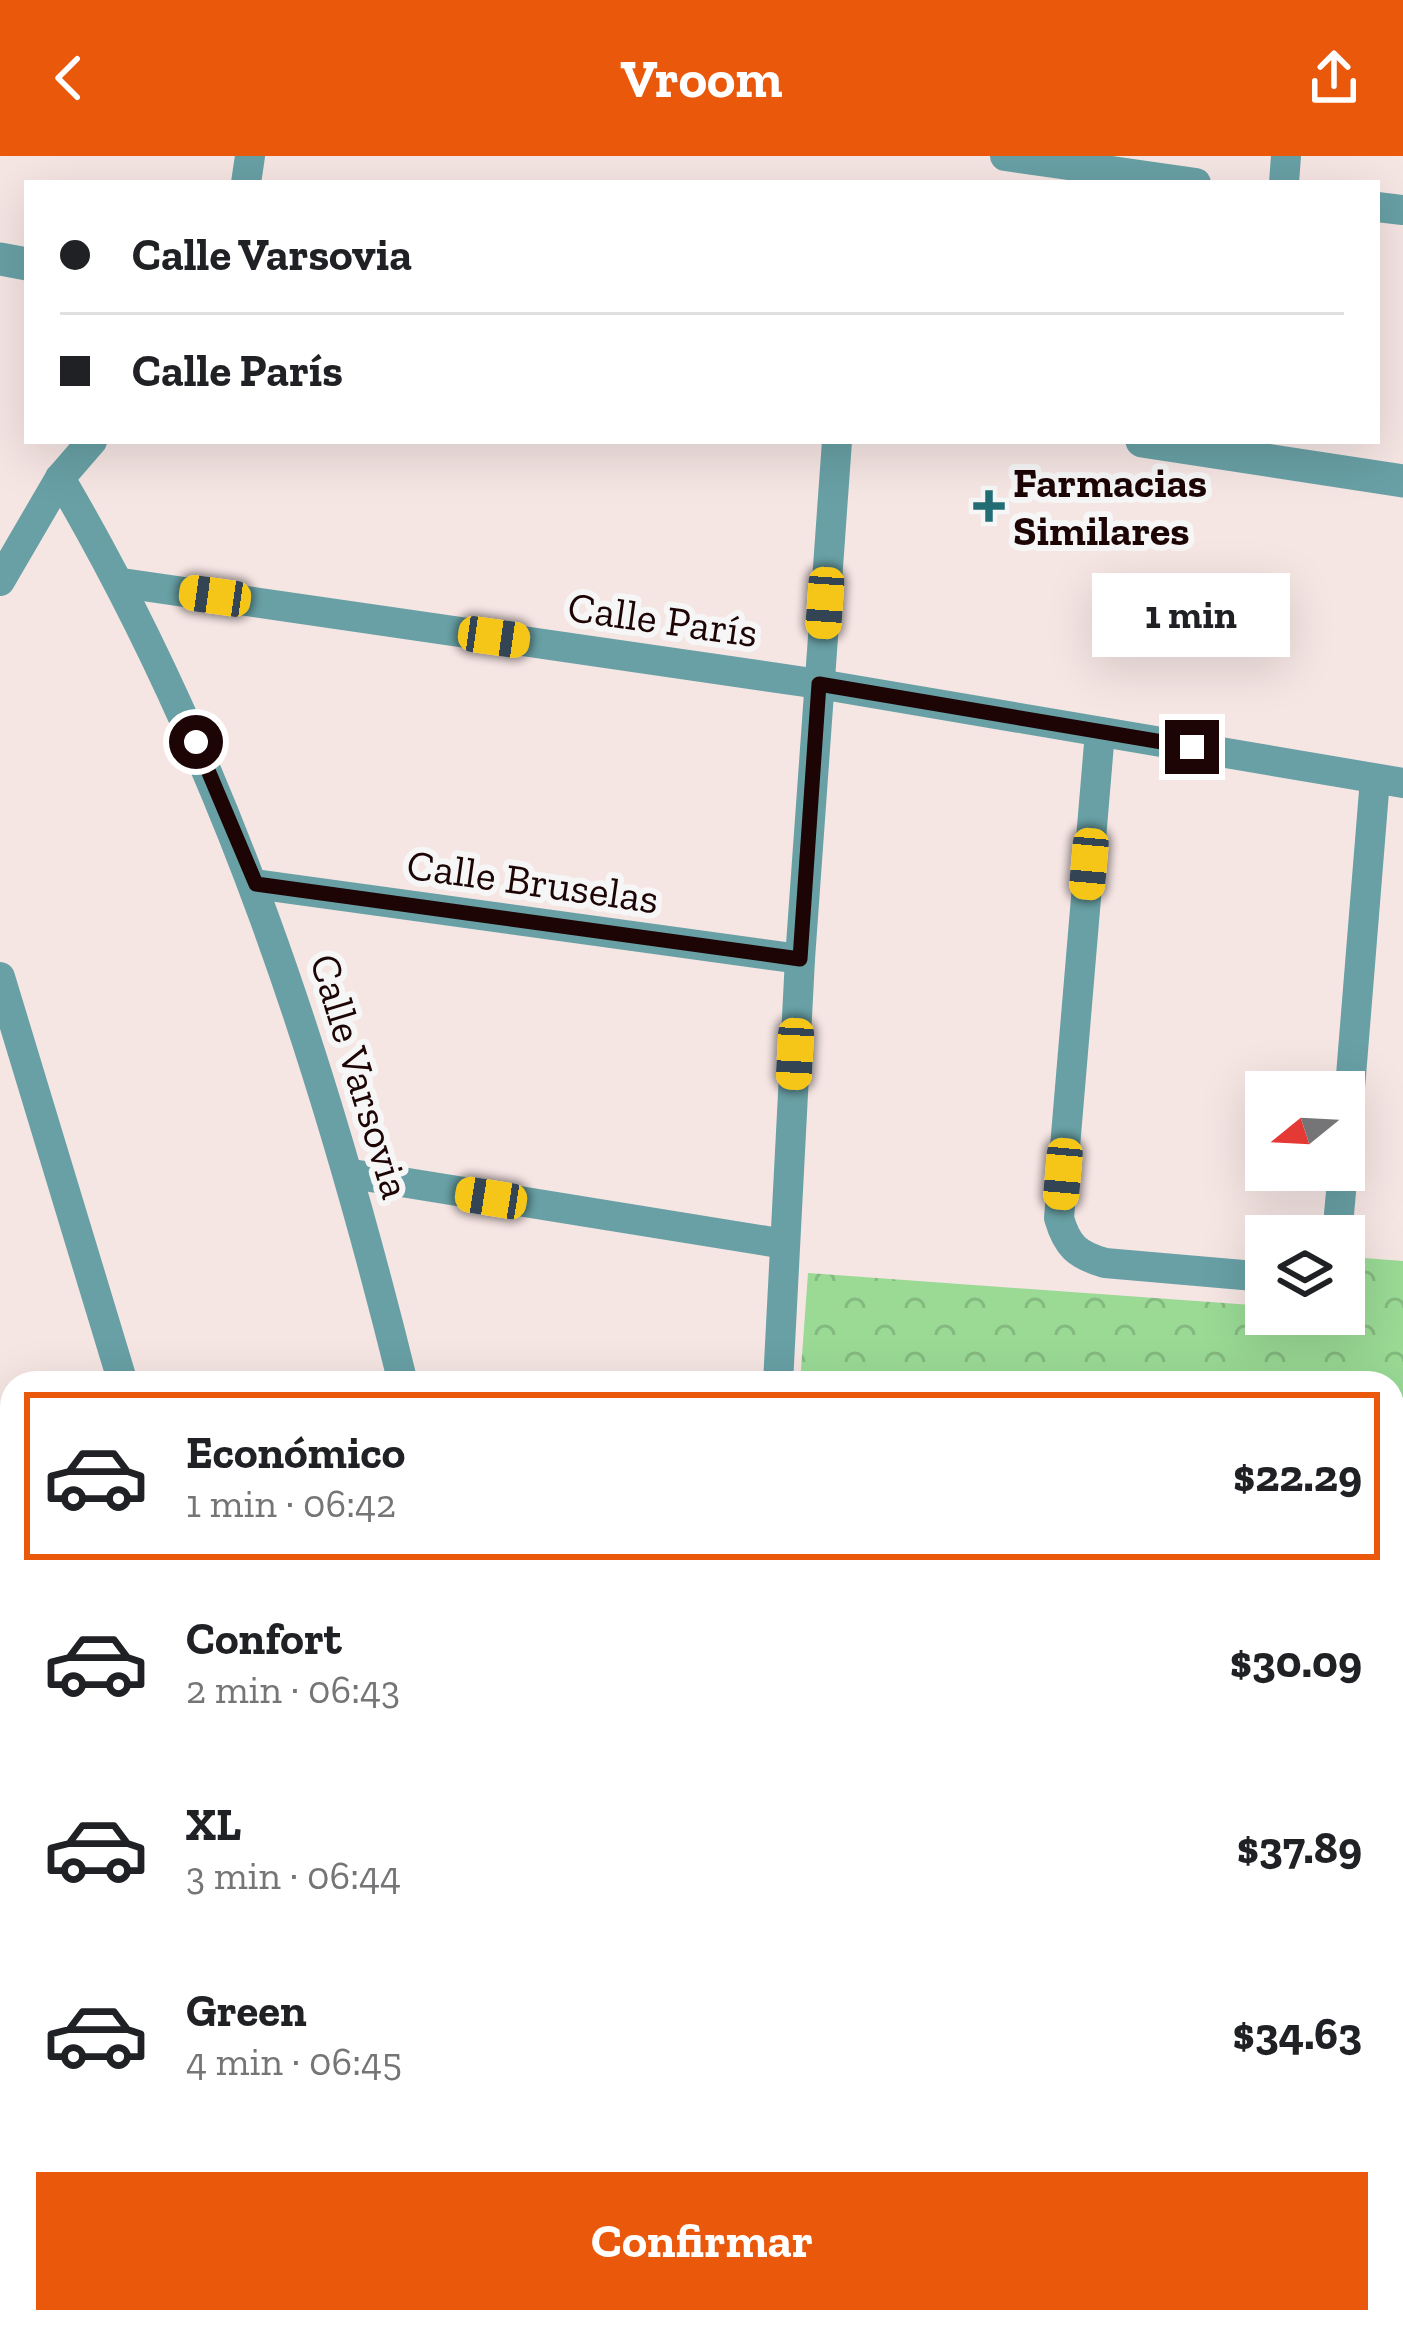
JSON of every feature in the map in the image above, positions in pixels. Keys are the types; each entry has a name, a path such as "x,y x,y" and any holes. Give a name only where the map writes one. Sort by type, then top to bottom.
{"street":[{"path":"1005,156 1048,168 1166,180"},
{"path":"0,581 60,478 89,444"},
{"path":"779,1371 800,959 837,444"},
{"path":"1161,444 1403,482"},
{"name":"Calle Varsovia","path":"60,478 122,583 256,884 352,1174 400,1371"},
{"name":"Calle París","path":"122,583 819,684 1389,781"},
{"path":"1100,731 1059,1218 1070,1246 1082,1256 1245,1275"},
{"path":"1355,1071 1389,781"},
{"name":"Calle Bruselas","path":"256,884 800,959"},
{"path":"0,977 119,1371"},
{"path":"352,1174 785,1244"}],"green space":[{"path":"1365,1258 1403,1261 1403,1371 801,1371 808,1273 1245,1304 1245,1335 1365,1335"}],"place":[{"name":"Farmacias Similares","path":"989,506"}],"route":[{"path":"196,742 256,884 800,959 819,684 1192,747"}]}
